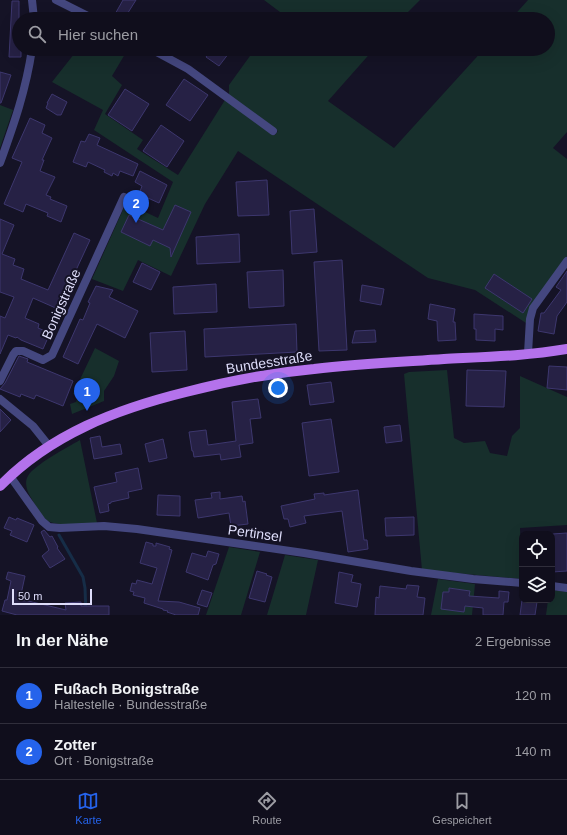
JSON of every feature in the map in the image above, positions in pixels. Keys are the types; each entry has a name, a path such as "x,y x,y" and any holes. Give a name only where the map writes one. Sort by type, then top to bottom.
{"main road":[{"name":"Bundesstraße","path":"0,486 28,460 61,438 114,413 162,397 216,384 270,374 315,368 567,349"}],"street":[{"path":"32,0 33,12"},
{"path":"56,0 80,12"},
{"path":"0,163 18,113 28,76 31,56"},
{"path":"164,56 188,69 274,130"},
{"name":"Bonigstraße","path":"0,381 16,351 23,351 43,360 52,355 124,197"},
{"path":"528,353 530,319 533,308 567,261"},
{"path":"0,399 33,426 49,446"},
{"name":"Pertinsel","path":"10,476 42,521 48,527 75,528 104,526 137,529 304,553 411,571 473,579 519,583"},
{"path":"555,586 567,588"}],"green space":[{"path":"264,0 420,0 408,12 280,12"},
{"path":"528,0 567,0 567,132 553,148 567,159 567,256 530,309 526,323 475,290 428,278 238,151 205,204 171,276 138,260 123,291 92,279 126,203 158,218 173,182 94,130 103,110 52,82 72,56 124,56 112,76 122,85 105,114 143,140 137,149 178,175 225,100 275,135 278,131 229,95 229,85 250,56 368,56 328,101 394,148 478,56 555,56 555,12 517,12"},
{"path":"0,105 13,110 0,148"},
{"path":"95,348 119,361 114,376 104,391 104,401 72,414 70,404 76,402 78,395 73,394"},
{"path":"447,370 454,438 464,443 485,441 490,453 507,456 512,436 520,428 520,376 567,397 567,525 520,528 519,579 422,570 404,374 409,372"},
{"path":"80,440 97,523 53,523 45,519 40,513 29,494 26,484 27,478 37,467"},
{"path":"229,547 260,552 241,615 206,615"},
{"path":"285,555 318,560 306,615 267,615"},
{"path":"438,579 475,584 472,615 431,615"},
{"path":"555,590 567,592 567,615 546,615 548,603 555,603"}],"building":[{"path":"123,0 136,0 128,12 116,12"},
{"path":"12,1 19,1 19,12 12,12 12,56 21,57 9,57"},
{"path":"207,56 227,56 219,66 206,57"},
{"path":"0,72 11,75 1,103 0,103"},
{"path":"184,79 208,95 190,121 166,105"},
{"path":"125,89 149,104 132,131 108,115"},
{"path":"52,94 67,102 61,115 57,115 46,108"},
{"path":"30,118 45,125 42,133 52,138 42,160 44,160 40,171 55,177 46,195 51,197 50,199 67,206 61,222 47,216 48,213 26,204 23,212 4,204 22,162 12,158"},
{"path":"161,125 184,141 167,167 143,151"},
{"path":"89,134 100,138 97,145 138,164 133,176 120,171 118,176 113,173 112,176 104,172 105,170 88,162 86,167 73,162 81,141 85,142"},
{"path":"140,171 167,185 159,203 139,194 142,186 135,182"},
{"path":"267,180 269,215 238,216 236,182"},
{"path":"175,205 191,212 171,257 170,248 153,240 150,246 121,232 129,215 163,230"},
{"path":"314,209 317,252 292,254 290,211"},
{"path":"0,219 14,225 2,254 15,259 13,265 24,269 21,279 48,290 74,233 90,240 58,309 33,298 25,318 39,324 38,328 50,333 43,349 17,337 8,335 0,354 0,316 5,318 14,297 0,292"},
{"path":"239,234 240,262 197,264 196,237"},
{"path":"342,260 347,350 319,351 314,262"},
{"path":"142,263 160,272 151,290 133,282"},
{"path":"283,270 284,306 249,308 247,272"},
{"path":"567,271 567,302 557,316 554,334 538,331 541,313 544,313 561,290 556,287"},
{"path":"494,274 532,299 523,313 485,288"},
{"path":"216,284 217,312 174,314 173,287"},
{"path":"362,285 384,289 381,305 360,301"},
{"path":"96,286 113,290 109,297 138,311 125,338 97,324 78,364 63,357 80,319 83,320 90,303 88,302"},
{"path":"430,304 455,309 453,322 455,322 456,340 438,341 437,321 428,319"},
{"path":"474,314 503,316 503,330 495,329 495,341 476,340"},
{"path":"296,324 297,352 205,357 204,329"},
{"path":"375,330 376,342 352,343 355,331"},
{"path":"185,331 187,370 152,372 150,333"},
{"path":"19,356 28,359 27,362 73,381 63,406 36,395 34,399 21,394 20,397 0,389 5,383"},
{"path":"549,366 567,367 567,390 547,388"},
{"path":"467,370 506,371 504,407 466,406"},
{"path":"331,382 334,402 310,405 307,385"},
{"path":"258,399 261,418 250,419 253,443 239,445 241,457 221,460 220,454 194,457 189,432 206,430 208,445 236,441 232,402"},
{"path":"0,409 11,420 0,432"},
{"path":"331,419 339,472 309,476 302,423"},
{"path":"400,425 402,441 386,443 384,427"},
{"path":"100,436 102,447 120,444 122,454 94,459 90,438"},
{"path":"163,439 167,458 149,462 145,444"},
{"path":"138,468 142,489 128,492 129,498 111,502 108,504 109,511 100,513 94,487 117,482 115,473"},
{"path":"358,490 364,540 367,540 368,549 348,552 342,511 304,516 306,523 290,527 288,519 284,519 281,506 315,499 314,494 324,493 324,495"},
{"path":"220,492 220,499 242,496 243,502 245,501 248,524 231,526 229,513 198,518 195,500 212,498 211,493"},
{"path":"158,495 180,496 180,516 157,515"},
{"path":"9,517 16,520 17,518 34,525 27,542 10,535 12,531 4,528"},
{"path":"414,517 414,535 386,536 385,518"},
{"path":"44,530 50,537 52,536 58,547 57,548 65,559 50,568 42,556 49,550 41,532"},
{"path":"567,533 567,571 555,572 555,534"},
{"path":"146,542 153,544 153,546 156,546 156,543 170,547 169,549 172,550 158,601 179,602 200,608 198,615 176,615 167,612 168,611 144,603 145,598 133,595 134,592 130,591 132,583 136,584 137,580 152,584 157,568 140,563"},
{"path":"208,551 219,554 216,564 213,565 208,580 186,572 192,553 206,557"},
{"path":"257,571 272,577 265,602 249,598"},
{"path":"8,572 25,576 20,599 66,610 65,603 81,602 81,606 109,606 109,615 17,615 2,611 5,600 7,600 11,581 6,579"},
{"path":"339,572 353,575 351,582 361,584 357,607 335,603"},
{"path":"407,585 419,586 417,597 425,598 423,615 375,615 376,597 379,598 380,586 406,589"},
{"path":"449,588 470,591 469,596 499,598 499,591 509,592 508,602 504,602 503,615 483,615 483,608 465,606 464,612 441,609 443,592 449,592"},
{"path":"202,590 212,593 207,607 197,604"},
{"path":"522,603 537,603 535,615 520,615"}],"waterway":[{"path":"59,535 83,577 86,615"}],"place":[{"name":"Zotter","path":"136,223"},
{"name":"Fußach Bonigstraße","path":"87,411"}]}
